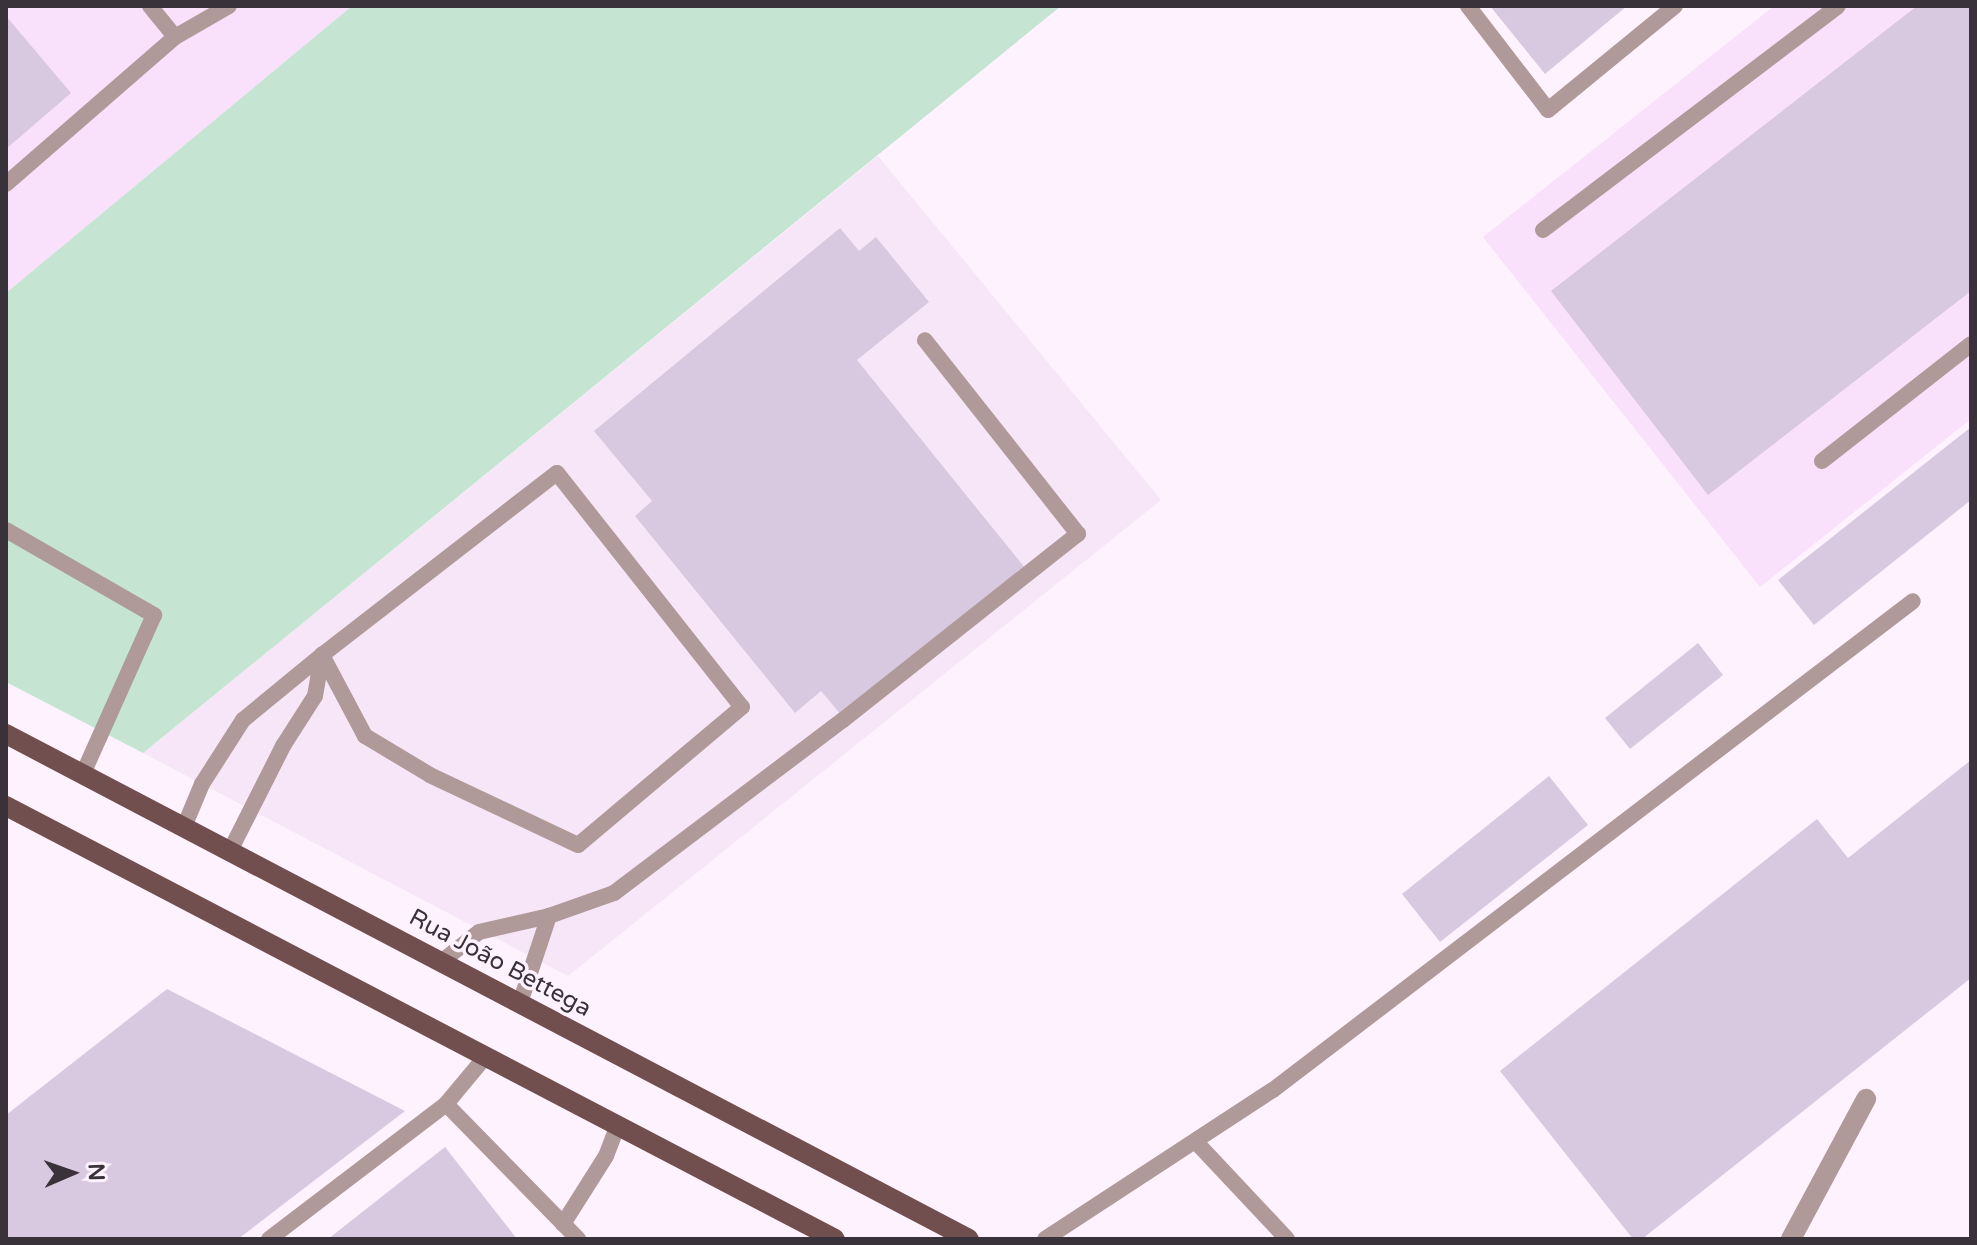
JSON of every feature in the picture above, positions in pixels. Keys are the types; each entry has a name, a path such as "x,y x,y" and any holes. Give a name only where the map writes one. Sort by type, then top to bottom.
{"main road":[{"name":"Rua João Bettega","path":"6,734 969,1239"},
{"path":"6,806 829,1238"}],"street":[{"path":"1791,1239 1866,1099"}],"lane":[{"path":"150,6 175,37"},
{"path":"6,184 175,37 229,6"},
{"path":"1468,6 1548,110 1675,6"},
{"path":"1543,230 1838,6"},
{"path":"441,962 479,932 549,916 614,893 843,720 1078,534 925,340"},
{"path":"1822,461 1971,344"},
{"path":"184,827 202,784 243,720 322,655 557,473 742,707 578,845 430,775 365,736 322,655"},
{"path":"6,530 154,615 83,774"},
{"path":"1045,1239 1284,1083 1913,601"},
{"path":"230,851 283,746 315,696 322,655"},
{"path":"520,1003 549,916"},
{"path":"269,1239 446,1104 486,1056"},
{"path":"446,1104 578,1239"},
{"path":"563,1224 606,1156 618,1125"},
{"path":"1196,1142 1287,1239"}],"shaded area":[{"path":"6,6 352,6 6,293"},
{"path":"1774,6 1971,6 1971,419 1760,587 1483,237"},
{"path":"878,156 1161,500 568,976 143,753"}],"green space":[{"path":"352,6 1061,6 143,753 6,682 6,293"}],"building":[{"path":"1490,6 1627,6 1545,74"},
{"path":"1917,6 1971,6 1971,291 1708,495 1551,291"},
{"path":"6,16 71,93 6,149"},
{"path":"840,228 859,251 876,237 929,302 857,360 1025,568 843,717 821,691 795,713 635,516 652,501 594,431"},
{"path":"1971,427 1971,500 1814,625 1778,580"},
{"path":"1698,643 1723,675 1630,749 1605,718"},
{"path":"1971,760 1971,978 1642,1239 1633,1239 1500,1071 1817,819 1848,858"},
{"path":"1549,776 1588,825 1440,942 1402,894"},
{"path":"167,989 405,1111 238,1239 6,1239 6,1115"},
{"path":"445,1147 517,1239 328,1239 347,1224"}]}
